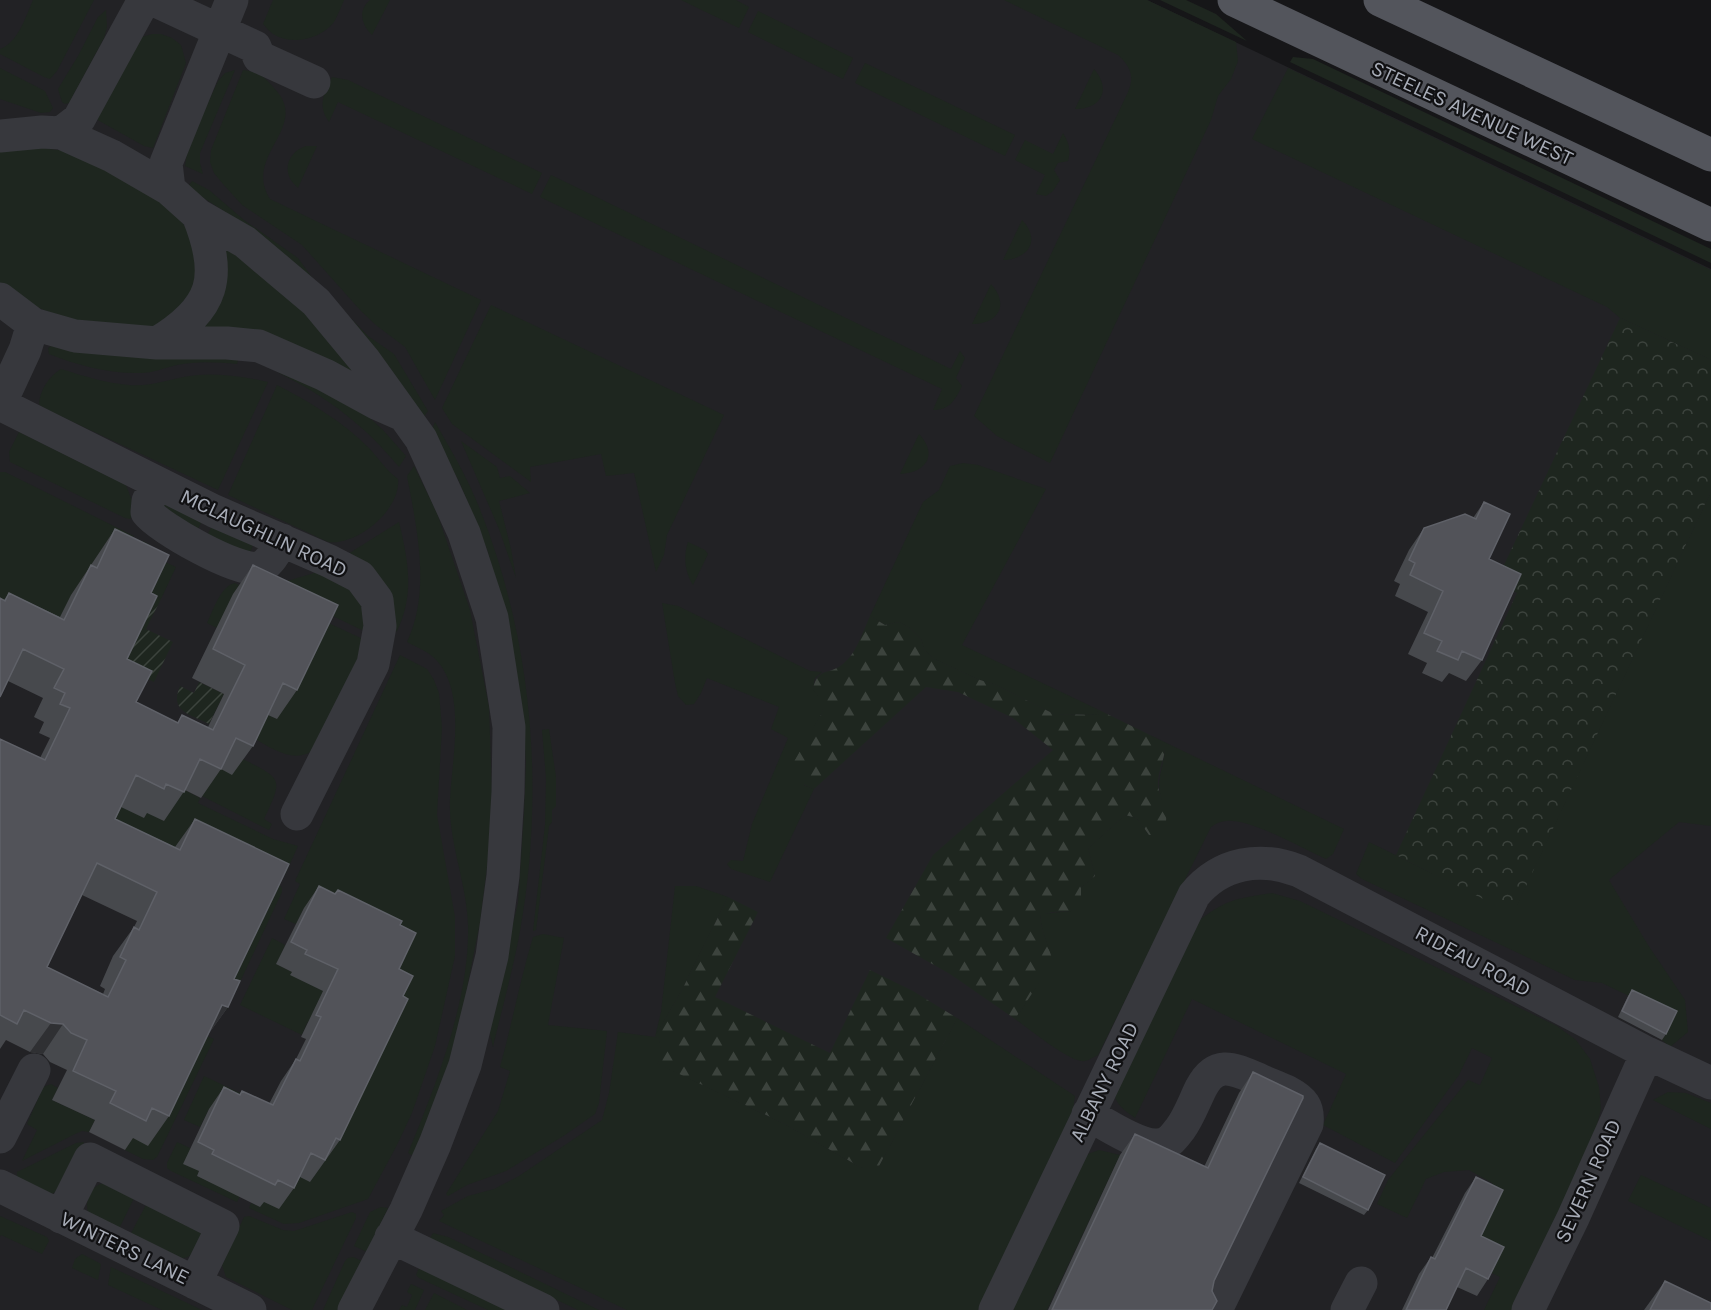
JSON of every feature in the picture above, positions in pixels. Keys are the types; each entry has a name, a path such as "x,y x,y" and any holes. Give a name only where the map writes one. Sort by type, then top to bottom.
{"main road":[{"name":"STEELES AVENUE WEST","path":"1234,0 1711,225"},
{"path":"1380,0 1711,155"}],"street":[{"path":"0,136 52,133 79,118 144,0"},
{"path":"154,0 255,47 267,40 318,74"},
{"path":"170,189 166,163 232,0"},
{"path":"0,112 112,156 170,189 198,215 245,242 316,302 365,361 421,439 464,532 492,618 509,727 503,876 492,956 465,1065 406,1210 354,1310"},
{"path":"157,344 178,331 195,316 205,301 212,278 212,256 198,215"},
{"path":"0,299 33,324 75,336 157,344 226,342 259,346 325,375 405,416"},
{"path":"0,404 25,350 33,324"},
{"name":"MCLAUGHLIN ROAD","path":"0,404 214,511 329,561 360,577 377,600 380,626 373,664 297,814"},
{"name":"RIDEAU ROAD","path":"1229,868 1268,862 1299,871 1647,1053 1711,1083"},
{"name":"ALBANY ROAD","path":"995,1310 1194,895 1207,882 1229,868"},
{"name":"SEVERN ROAD","path":"1528,1310 1573,1218 1647,1053"},
{"path":"1088,1114 1128,1136 1147,1143 1162,1145 1172,1140 1185,1122 1208,1077 1215,1071 1226,1068 1236,1070 1289,1093 1303,1102 1308,1112 1307,1124 1216,1310"},
{"path":"0,1137 34,1071"},
{"path":"61,1217 90,1159 223,1226 195,1283"},
{"name":"WINTERS LANE","path":"0,1186 250,1310"},
{"path":"391,1237 543,1310"}],"shaded area":[{"path":"0,0 1147,0 1711,269 1711,1310 0,1310"}],"green space":[{"path":"33,0 94,0 57,71 50,79 0,54 0,49 17,35"},
{"path":"273,0 344,0 334,22 322,33 306,39 289,40 272,33 263,24"},
{"path":"370,0 390,0 372,35 362,18 363,9"},
{"path":"681,0 736,0 749,7 739,28"},
{"path":"1004,0 1147,0 1236,42 1238,61 1231,79 1218,96 1211,120 1050,463 997,436 974,416 1128,92 1131,76 1126,63 1118,55"},
{"path":"1160,0 1186,0 1216,14 1247,41"},
{"path":"106,10 107,27 104,38 69,103 65,104 62,102 58,89 98,17"},
{"path":"758,11 853,58 843,79 748,32"},
{"path":"152,34 172,38 181,45 186,63 153,148 144,146 94,118 142,37"},
{"path":"1293,57 1313,59 1711,249 1711,263 1290,62"},
{"path":"865,63 1015,135 1005,156 855,83"},
{"path":"0,68 45,91 53,108 50,112 41,113 0,99"},
{"path":"1288,68 1711,270 1711,360 1620,318 1607,307 1252,139"},
{"path":"1094,69 1102,84 1101,97 1091,106 1075,109"},
{"path":"235,70 200,153 203,174 185,166 188,146 218,81 225,73"},
{"path":"243,70 257,73 264,78 284,102 285,116 282,129 264,169 264,183 270,199 481,300 435,400 405,347 361,311 302,245 242,205 214,173 210,162 211,150"},
{"path":"332,77 348,80 542,173 532,194 338,102 329,122 323,110 323,100"},
{"path":"1063,133 1068,143 1069,153 1068,161 1058,163 1054,170 1060,180 1053,191 1046,196 1036,194 1045,175 1015,160 1025,140 1053,154"},
{"path":"306,146 317,146 298,188 290,178 288,166 294,154"},
{"path":"0,147 43,148 73,152 125,175 176,215 189,231 198,248 195,293 157,328 65,319 34,306 0,283"},
{"path":"551,175 951,369 960,351 965,358 956,378 962,386 948,406 933,410 942,389 540,197"},
{"path":"192,181 209,190 244,220 298,258 311,276 368,336 394,354 428,411 422,419 236,219 193,191 189,185"},
{"path":"1022,220 1031,235 1029,247 1020,256 1003,260"},
{"path":"214,236 244,252 368,375 197,331"},
{"path":"991,284 1000,299 998,312 989,321 972,324"},
{"path":"491,305 724,415 667,535 664,555 656,572 634,473 606,476 601,454 530,467 531,482 452,424 442,408"},
{"path":"1620,318 1711,360 1711,491 1513,914 1396,855 1517,593 1496,582"},
{"path":"51,346 239,356 237,364 192,363 149,372 129,373 93,368 59,358 49,354 48,348"},
{"path":"286,366 362,411 406,456 399,467 373,438 345,414 314,392 279,373"},
{"path":"61,369 103,381 129,385 147,385 189,376 207,375 233,376 268,382 218,490 43,408 39,404 43,389 49,379"},
{"path":"277,385 337,421 369,448 398,479 397,491 385,514 364,532 339,542 328,542 228,495"},
{"path":"435,422 474,496 497,558 512,610 529,716 532,824 528,878 511,975 493,1047 488,1026 518,903 526,762 521,701 488,552 459,481 431,432"},
{"path":"19,432 126,485 136,511 130,519 125,518 10,462 9,452"},
{"path":"919,434 928,449 927,461 917,470 900,474"},
{"path":"461,441 497,467 500,478 510,476 530,493 499,501 516,578 499,529"},
{"path":"963,463 978,465 1046,489 962,645 1097,709 1099,715 1054,714 996,685 977,679 934,659 924,650 921,639 899,622 885,625 870,616 923,502 939,490 950,466"},
{"path":"414,466 437,513 470,610 489,707 492,792 489,851 480,922 463,1008 448,1067 413,1156 408,1153 440,1070 457,1012 467,953 468,925 450,815 455,728 452,692 447,676 438,662 428,653 407,642 419,602 420,581 418,538 407,476"},
{"path":"0,472 5,472 134,536 117,570 68,619 0,628"},
{"path":"1711,491 1711,826 1679,822 1609,880 1648,945 1685,1000 1688,1032 1670,1047 1662,1040 1673,1017 1602,983 1575,980 1362,879 1356,874 1369,842 1513,913"},
{"path":"164,503 203,519 196,533 160,508"},
{"path":"399,522 407,563 408,590 403,617 397,631 393,632 348,554"},
{"path":"213,523 253,545 250,553 206,538"},
{"path":"143,541 149,544 161,560 176,567 161,599 145,592 126,573"},
{"path":"688,542 705,550 708,554 693,585 686,564"},
{"path":"321,571 344,583 361,604 366,632 270,586"},
{"path":"235,583 246,589 233,595 217,628 207,623 222,593"},
{"path":"145,592 161,599 146,629 173,642 154,682 118,665"},
{"path":"266,594 365,640 362,651 312,751 304,755 281,753 251,737 246,704 277,719"},
{"path":"662,603 678,606 810,671 822,672 815,678 813,689 824,703 822,713 812,731 804,785 814,789 770,882 731,869 727,864 731,860 743,861 752,824 788,738 771,729 779,707 707,678 694,704 686,705 678,696"},
{"path":"870,616 885,625 899,622 921,639 924,650 934,659 977,679 996,685 1054,714 1099,715 1097,709 1150,735 1165,749 1158,783 1166,816 1166,824 1161,834 1149,835 1137,818 1125,815 1088,848 1095,876 1081,887 1081,900 1071,911 1040,915 1053,962 1015,1019 950,974 886,938 933,855 1053,750 1013,718 958,692 926,687 814,789 802,783 794,774 792,765 822,713 823,703 813,689 815,682 821,674 839,667 849,658"},
{"path":"400,655 427,669 439,693 442,728 437,815 455,917 455,956 435,1046 412,1113 368,1199 299,1223 284,1224 249,1208 251,1203 260,1207 296,1175 310,1181 393,1021 304,908 296,924 284,919 300,884 295,881"},
{"path":"199,682 224,694 209,724 183,711 177,702 180,686 194,693"},
{"path":"549,729 556,777 556,806 552,810 552,822 549,826 536,930 533,931 545,825 546,778 542,730"},
{"path":"1150,735 1344,829 1333,854 1326,859 1255,826 1224,821 1211,827 1098,1055 1081,1061 1056,1049 1015,1019 1052,962 1041,926 1040,914 1071,911 1081,887 1095,876 1088,848 1125,815 1137,818 1149,835 1164,807 1159,784 1165,750"},
{"path":"241,758 265,770 272,775 275,781 275,795 264,819 272,824 269,830 202,796 205,762"},
{"path":"179,787 200,798 198,803 273,839 298,846 285,875 227,846 216,868 78,813 97,799 146,813"},
{"path":"277,882 282,892 227,1010 216,1005"},
{"path":"675,886 696,886 728,897 681,992 655,1037 661,1012"},
{"path":"1272,893 1300,901 1557,1026 1576,1040 1590,1059 1599,1087 1601,1109 1594,1136 1513,1310 1484,1310 1500,1277 1467,1261 1498,1202 1492,1183 1469,1170 1444,1172 1426,1179 1407,1218 1377,1204 1388,1180 1468,1080 1480,1085 1492,1058 1472,1048 1459,1075 1395,1163 1323,1125 1346,1074 1192,999 1135,1118 1118,1104 1113,1091 1195,924 1222,905"},
{"path":"728,897 758,912 715,997 830,1053 870,970 913,991 957,1018 878,1168 872,1170 860,1167 785,1124 656,1063 662,1059 659,1038 655,1037 681,992"},
{"path":"543,934 564,938 548,1025 607,1031 599,1103 595,1114 565,1135 506,1171 467,1185 448,1196 446,1194 498,1111 510,1071 500,1067 524,969 533,937"},
{"path":"272,938 285,945 277,964 292,972 291,975 336,997 307,1023 302,1035 240,1005"},
{"path":"957,1018 1075,1096 1073,1110 978,1310 627,1310 439,1221 444,1215 441,1211 468,1196 494,1189 519,1176 602,1120 609,1093 618,1032 659,1038 663,1059 657,1063 785,1124 860,1167 878,1168"},
{"path":"202,1034 214,1039 157,1157 153,1160 143,1159 125,1150 131,1137"},
{"path":"204,1076 272,1108 209,1109 200,1127 184,1120"},
{"path":"51,1084 58,1088 52,1100 95,1120 89,1132 82,1131 75,1134 22,1161 37,1130 27,1124 43,1087"},
{"path":"1668,1092 1686,1093 1711,1103 1711,1129 1653,1100"},
{"path":"84,1142 64,1186 52,1194 17,1178 17,1172 76,1143"},
{"path":"177,1142 190,1148 199,1171 197,1176 240,1196 237,1202 167,1168"},
{"path":"1099,1150 1120,1155 1047,1310 1015,1310 1008,1307 1085,1155"},
{"path":"1641,1175 1711,1208 1711,1241 1628,1201"},
{"path":"103,1183 136,1194 118,1231 88,1213 87,1203 91,1191"},
{"path":"148,1201 200,1231 202,1240 192,1254 185,1258 176,1258 130,1235"},
{"path":"381,1207 388,1208 367,1252 354,1246 370,1212"},
{"path":"352,1212 356,1214 356,1218 312,1310 292,1310 226,1277 222,1265 244,1217 249,1216 283,1230 294,1231"},
{"path":"0,1216 47,1237 49,1241 42,1254 1,1235 0,1237"},
{"path":"433,1233 448,1237 599,1310 578,1310 441,1245 430,1238"},
{"path":"82,1254 101,1264 98,1280 72,1268 75,1259"},
{"path":"353,1257 362,1261 338,1310 323,1310 345,1261"},
{"path":"111,1267 202,1310 162,1310 108,1285"},
{"path":"419,1268 510,1310 488,1310 419,1278 416,1275"},
{"path":"411,1284 424,1290 415,1310 399,1310 402,1305 407,1307 412,1295 407,1292"},
{"path":"434,1293 467,1310 425,1310"}],"building":[{"path":"1484,502 1510,514 1489,559 1521,574 1482,660 1462,651 1458,660 1437,651 1442,641 1424,633 1443,591 1410,575 1415,563 1409,560 1424,528 1465,514 1476,519"},
{"path":"115,529 169,555 151,593 157,596 127,659 152,671 136,702 178,723 182,715 213,730 245,665 213,649 253,565 338,605 297,690 283,683 253,746 236,738 221,769 200,759 184,792 166,784 164,789 136,775 115,819 180,850 195,819 289,864 234,979 240,981 228,1007 222,1005 169,1116 152,1108 146,1121 110,1103 116,1091 73,1071 87,1040 71,1033 63,1024 51,1023 24,1010 17,1024 0,1015 0,739 45,760 70,708 60,704 65,693 54,688 64,669 23,649 0,697 0,598 5,601 9,593 64,620 91,565 97,568","holes":["97,863 157,892 139,930 134,927 120,957 126,960 108,997 47,967"]},
{"path":"319,886 335,894 338,890 402,921 400,925 416,933 399,969 413,976 403,996 408,999 340,1140 336,1138 325,1160 311,1153 294,1188 278,1180 275,1185 212,1154 214,1150 198,1142 224,1087 240,1095 242,1091 273,1105 296,1059 300,1061 321,1017 316,1015 338,969 305,954 307,950 291,942"},
{"path":"1632,990 1677,1011 1666,1034 1622,1011"},
{"path":"1253,1072 1303,1098 1214,1281 1212,1291 1217,1301 1212,1310 1052,1310 1135,1134 1208,1168"},
{"path":"1320,1143 1385,1175 1368,1210 1303,1177"},
{"path":"1476,1177 1503,1190 1481,1236 1504,1247 1488,1279 1466,1268 1446,1310 1406,1310 1431,1257 1435,1259"},
{"path":"1665,1281 1711,1303 1711,1310 1650,1310"}]}
